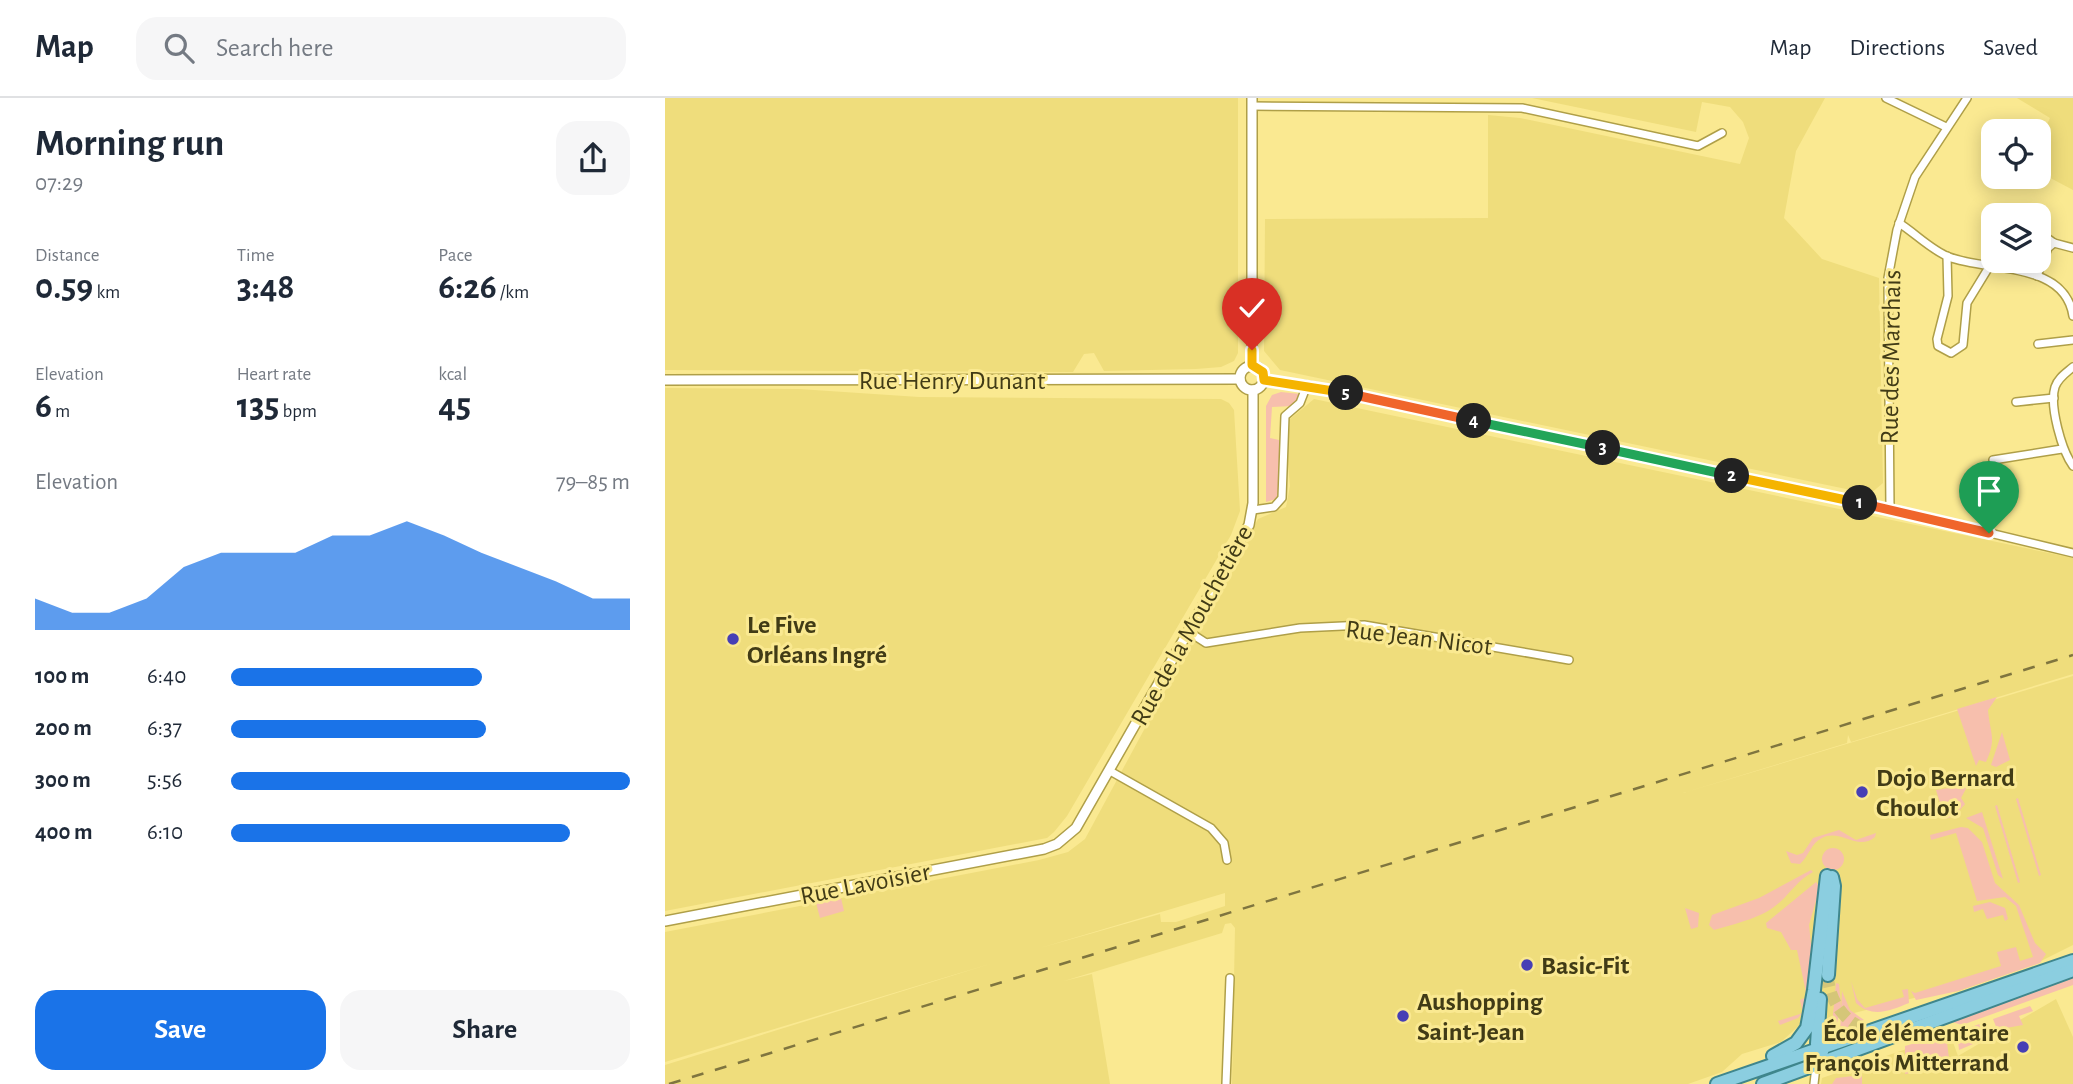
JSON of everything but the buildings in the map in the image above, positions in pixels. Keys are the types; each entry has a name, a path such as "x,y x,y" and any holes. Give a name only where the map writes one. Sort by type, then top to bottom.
{"main road":[{"path":"1736,1076 1747,1066 1786,1051 1807,1028 1829,877 1834,887 1828,975"},
{"path":"1818,1049 1825,891"},
{"path":"1717,1084 2073,961"},
{"path":"1763,1084 2073,970"},
{"path":"1899,1027 2044,981"},
{"path":"1818,1049 1833,1059"}],"street":[{"path":"1886,98 1946,127"},
{"name":"Rue des Marchais","path":"1890,509 1888,278 1899,223 1915,177 1967,98"},
{"path":"1252,365 1252,102 1522,108 1697,146 1722,133"},
{"path":"1899,223 1947,256 1981,265"},
{"path":"2051,241 2073,248"},
{"path":"2037,276 2048,248 2054,243"},
{"path":"1947,256 1948,296 1937,339 1938,346 1951,353 1963,345 1967,303 1985,273"},
{"path":"2021,273 2037,276 2066,293 2072,305 2073,316"},
{"path":"2038,344 2073,340"},
{"path":"1252,365 1263,372 1264,380 1260,387 1253,390 1243,386 1240,379 1243,369 1252,365"},
{"path":"2073,367 2059,378 2054,398 2062,449 2073,466"},
{"name":"Rue Henry Dunant","path":"665,380 1240,379"},
{"path":"1264,380 1307,385 1890,509 2073,553"},
{"path":"1253,510 1274,507 1282,498 1285,416 1302,400 1307,385"},
{"name":"Rue de la Mouchetière","path":"1063,840 1076,828 1110,771 1245,532 1253,510 1253,390"},
{"path":"2016,402 2054,398"},
{"path":"1993,460 2062,449"},
{"name":"Rue Jean Nicot","path":"1189,632 1206,643 1300,628 1364,625 1569,660"},
{"path":"1110,771 1219,834 1226,846 1227,860"},
{"name":"Rue Lavoisier","path":"665,921 1044,849 1063,840"},
{"path":"1226,1084 1230,978"},
{"path":"1814,1084 1818,1049"}],"shaded area":[{"path":"665,98 1238,98 1238,353 1234,361 1221,367 1196,369 1104,371 1094,353 1084,354 1073,372 665,370"},
{"path":"1532,98 1825,98 1796,151 1784,218 1822,259 1879,278 1883,483 1870,494 1280,370 1264,351 1265,219 1488,218 1488,115 1520,118 1740,164 1749,138 1743,122 1730,107 1702,102 1696,132"},
{"path":"2017,98 2073,98 2073,190 2051,178 2050,118"},
{"path":"665,388 799,389 919,397 1221,399 1229,403 1234,410 1240,511 1231,535 1067,816 1054,832 1047,838 665,911"},
{"path":"1281,392 1300,394 1301,397 1293,406 1272,407 1270,438 1279,440 1282,483 1276,499 1266,502 1266,406 1272,395"},
{"path":"1314,399 2073,558 2073,674 1851,742 1848,735 1847,743 1683,793 2073,676 2073,945 2035,964 1959,991 1922,996 1834,1018 1803,1022 1781,1042 1742,1054 1722,1072 1688,1084 1232,1084 1235,928 1231,923 1225,924 1222,933 1064,981 1092,974 1110,1084 665,1084 665,1065 993,963 665,1062 665,932 1039,860 1068,852 1085,839 1258,519 1286,507 1290,486 1287,453 1290,419","holes":["1225,893 1225,906 1176,922 1161,922 1160,914 1040,948"]},
{"path":"1997,697 1988,710 1992,736 1989,754 1986,762 1979,760 1976,766 1957,709"},
{"path":"2002,732 2010,760 1996,767 1991,765"},
{"path":"1968,785 1961,798 1965,804 1959,811 1957,802 1952,803 1954,816 1945,819 1936,790"},
{"path":"2018,798 2041,875 2039,876 2016,799"},
{"path":"1997,805 2020,882 2018,883 1995,806"},
{"path":"1982,812 2003,879 1998,875 1983,828 1966,818"},
{"path":"1961,827 1968,828 1982,842 1995,883 2019,905 2035,943 2046,954 2040,963 1958,991 1916,1000 1911,991 1915,993 2001,966 1997,952 2016,947 2020,961 2033,957 2016,906 2005,897 1977,901 1956,833 1931,840 1930,835"},
{"path":"1839,830 1856,840 1876,833 1875,837 1862,842 1836,836 1822,838 1815,843 1800,864 1791,863 1786,851 1797,855 1803,853 1813,838"},
{"path":"1833,848 1841,851 1844,859 1841,867 1833,870 1825,867 1822,859 1825,851"},
{"path":"1811,870 1813,872 1766,912 1714,930 1709,925 1712,915 1759,898"},
{"path":"1816,882 1820,887 1809,925 1813,963 1807,1008 1803,1013 1800,1000 1807,997 1797,950 1791,950 1781,932 1767,928 1766,923"},
{"path":"841,898 844,911 820,918 816,903"},
{"path":"1990,902 2005,908 2008,919 2005,921 2003,915 1987,919 1983,909 1974,912 1973,906"},
{"path":"1685,908 1699,913 1698,927 1691,929"},
{"path":"2073,978 2073,985 1962,1025 1949,1021"},
{"path":"1851,981 1857,999 1865,1008 1904,997 1902,990 1908,989 1909,1003 1882,1012 1869,1011 1856,1003"},
{"path":"1836,983 1839,984 1841,1007 1836,1027 1832,1025"},
{"path":"1842,991 1850,1010 1864,1020 1861,1025 1840,1033"},
{"name":"École élémentaire François Mitterrand","path":"2056,999 2073,1037 2073,1084 1821,1084 1822,1078 1950,1034 1958,1056"},
{"path":"2030,1006 2033,1011 2019,1016 2023,1025 2006,1028 1999,1034 1993,1019"},
{"path":"1802,1013 1798,1018 1780,1025 1778,1021"},
{"path":"1985,1022 1992,1036 1959,1050 1957,1032"},
{"path":"1946,1034 1950,1067 1905,1074 1905,1046"},
{"path":"1862,1075 1862,1084 1832,1084 1836,1078"}],"tunnel":[{"path":"1828,975 1832,994 1841,1012 1856,1025 1875,1030"}],"railway":[{"path":"669,1084 2073,655"}],"place":[{"name":"Le Five Orléans Ingré","path":"733,639"},
{"name":"Dojo Bernard Choulot","path":"1862,792"},
{"name":"Basic-Fit","path":"1527,965"},
{"name":"Aushopping Saint-Jean","path":"1403,1016"},
{"name":"École élémentaire François Mitterrand","path":"2023,1047"}],"route":[{"path":"1252,350 1252,365 1260,368 1264,380 1307,385 1861,503 1989,533"}]}
